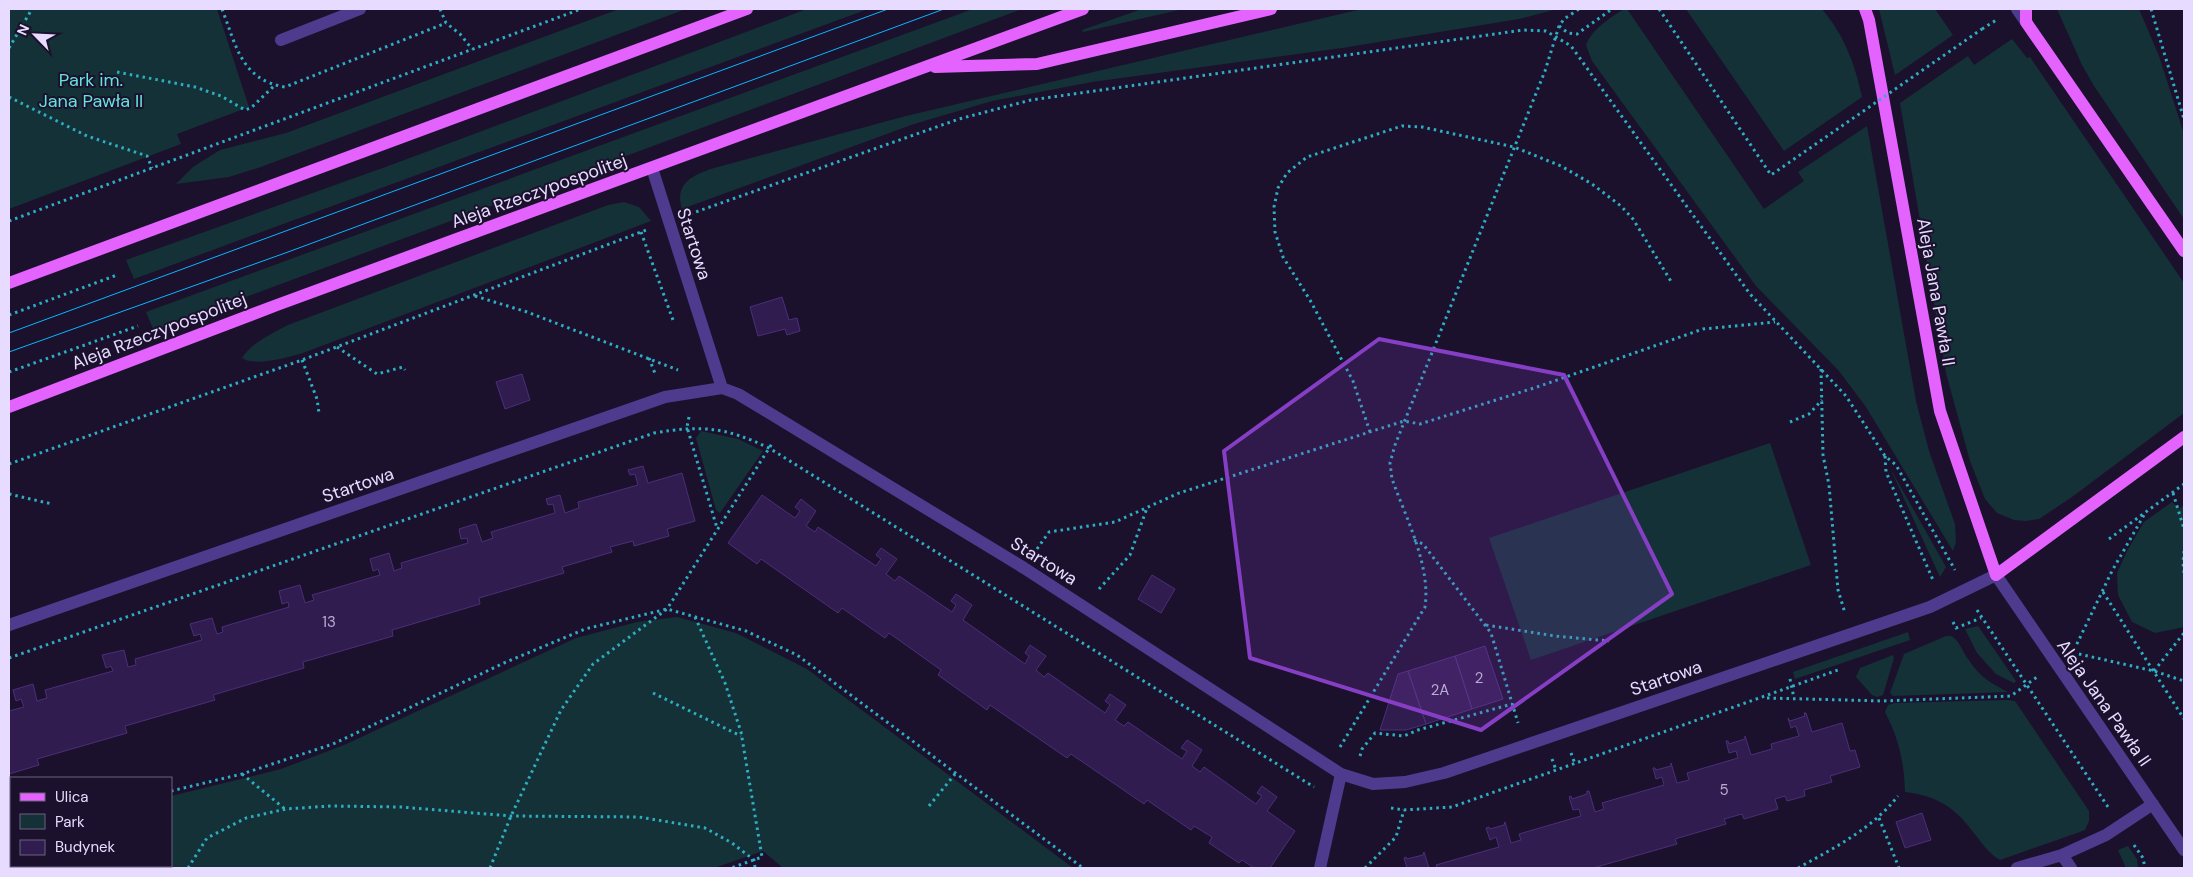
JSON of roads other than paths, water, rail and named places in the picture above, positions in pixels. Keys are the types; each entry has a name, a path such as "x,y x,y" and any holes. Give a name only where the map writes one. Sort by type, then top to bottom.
{"main road":[{"path":"9,283 747,9"},
{"name":"Aleja Rzeczypospolitej","path":"9,407 286,302 1083,9"},
{"path":"923,68 1037,64 1271,9"},
{"path":"1855,9 1867,14"},
{"path":"2026,9 2026,22 2184,251"},
{"name":"Aleja Jana Pawła II","path":"1867,14 1940,411 1996,575"},
{"path":"1996,575 2184,436"}],"street":[{"path":"281,40 360,9"},
{"path":"2017,9 2026,22"},
{"name":"Startowa","path":"652,168 722,388"},
{"name":"Startowa","path":"9,625 665,397 722,388 738,394 786,422 1024,568 1329,766 1347,776 1373,784 1405,782 1444,773 1930,607 1996,575"},
{"name":"Aleja Jana Pawła II","path":"1996,575 2184,850"},
{"path":"1320,868 1347,776"},
{"path":"2017,868 2062,855 2106,835 2153,804"},
{"path":"2062,855 2071,868"}],"tram line":[{"path":"9,333 888,9"},
{"path":"9,352 288,252 944,9"}],"park label":[{"name":"Park im. Jana Pawła II","path":"91,90"}]}
